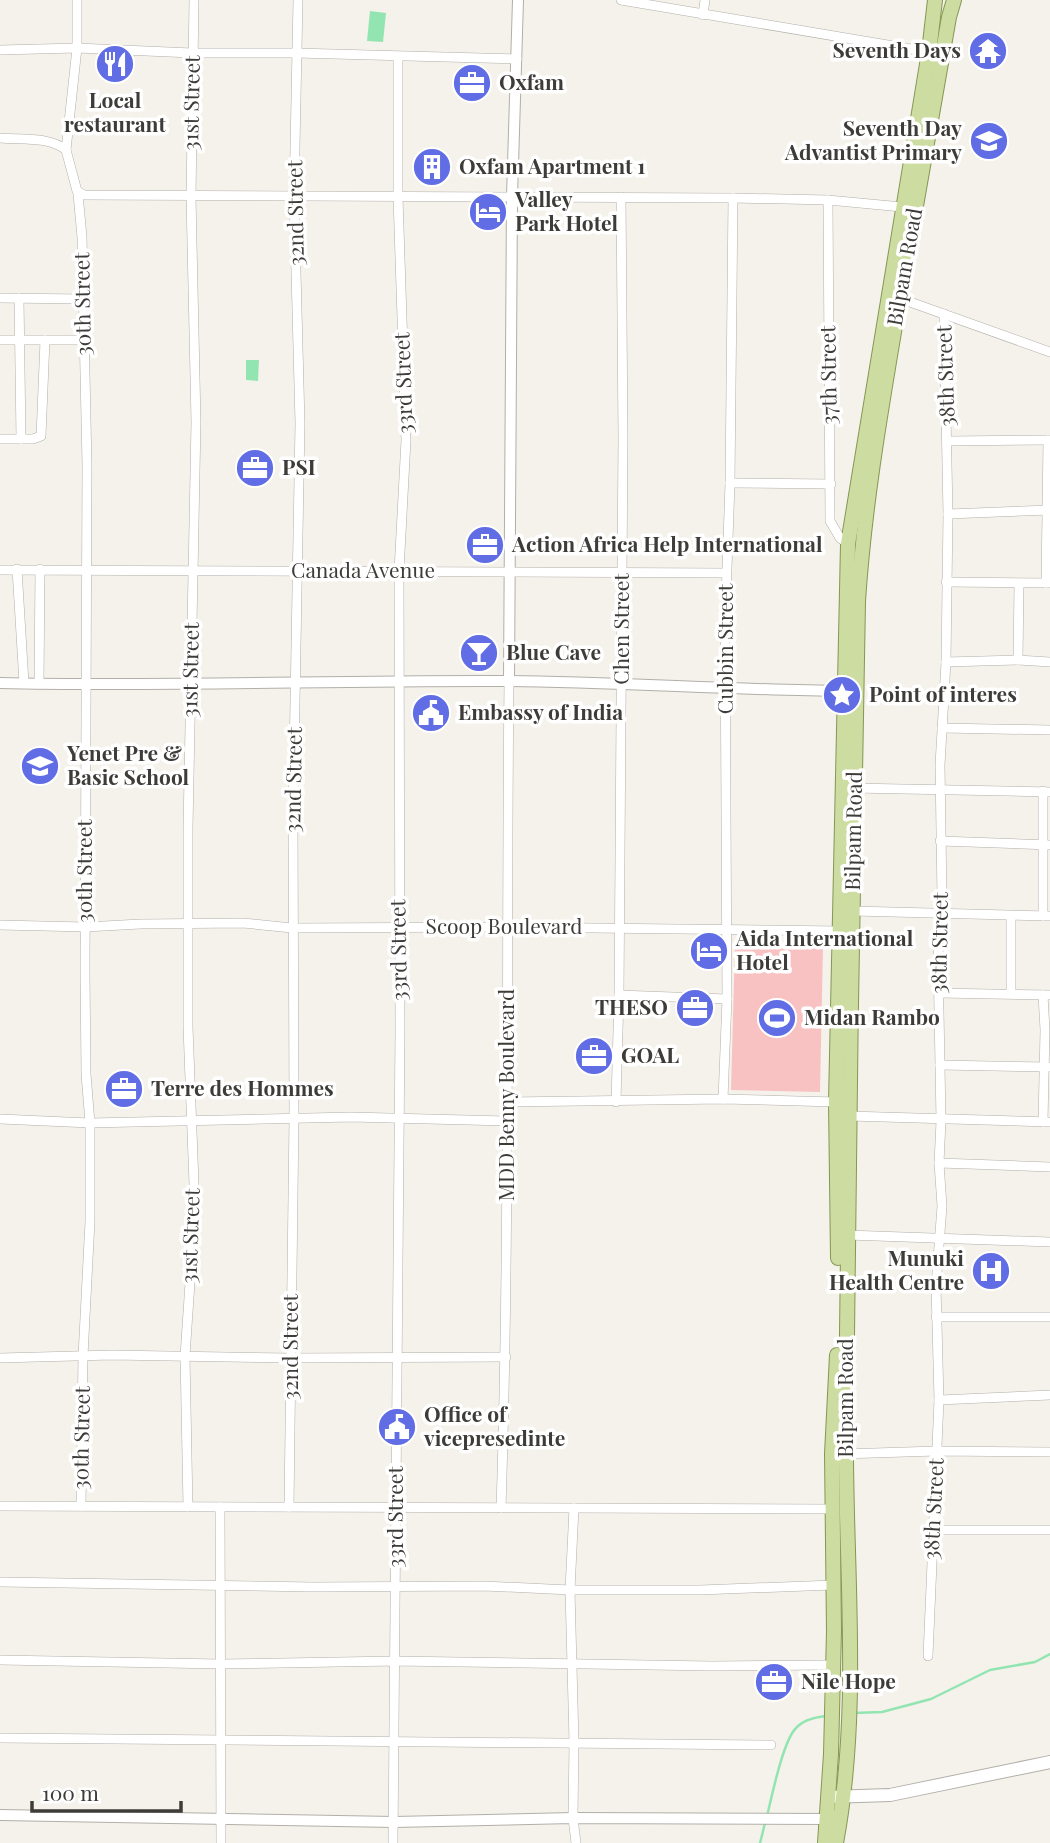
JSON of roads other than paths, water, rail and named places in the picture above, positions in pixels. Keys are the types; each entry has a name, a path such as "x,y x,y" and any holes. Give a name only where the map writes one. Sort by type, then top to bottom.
{"main road":[{"name":"Bilpam Road","path":"834,1819 844,1797 849,1669 839,1454 836,1102 840,931 858,601 862,543 894,297 902,207 929,52 935,0"},
{"name":"Bilpam Road","path":"828,1797 833,1667 833,1510 839,1454 847,1235 853,911 846,691 848,544 954,0"},
{"path":"836,1843 834,1819 828,1797 890,1795 1050,1762"},
{"path":"825,1843 834,1819"}],"street":[{"path":"0,138 52,142 66,150 77,48 77,0"},
{"name":"31st Street","path":"188,1507 185,1356 195,1210 188,1027 196,422 191,197 194,0"},
{"name":"32nd Street","path":"289,1507 294,1118 292,928 295,629 300,423 294,197 298,0"},
{"path":"509,681 512,197 519,0"},
{"path":"621,0 929,52"},
{"path":"703,15 705,0"},
{"path":"0,50 77,48 192,53 517,59"},
{"name":"33rd Street","path":"393,1843 397,1119 400,1031 399,570 406,440 398,197 398,57"},
{"name":"30th Street","path":"66,150 78,194 84,299 88,570 85,814 86,1074 90,1221 83,1356 81,1506"},
{"path":"78,194 191,197 733,198 828,200 902,207"},
{"name":"Chen Street","path":"616,1102 620,928 623,437 621,197"},
{"name":"Cubbin Street","path":"723,1099 727,999 726,573 730,483 733,198"},
{"name":"37th Street","path":"828,200 830,521 840,538 848,544"},
{"path":"894,297 1050,352"},
{"path":"0,298 84,299"},
{"path":"19,298 21,439"},
{"name":"38th Street","path":"928,1656 939,1400 936,1317 941,1240 940,790 946,662 948,514 944,314"},
{"path":"0,341 84,340"},
{"path":"0,439 37,439 42,433 45,341"},
{"path":"946,582 1019,585 1048,583 1049,440 948,440"},
{"path":"730,483 831,484"},
{"path":"948,514 1048,510"},
{"path":"17,569 24,683"},
{"path":"39,683 40,569"},
{"name":"Canada Avenue","path":"0,570 726,573"},
{"path":"1018,660 1019,585"},
{"path":"946,662 1050,662"},
{"path":"0,682 191,685 509,681 846,691"},
{"name":"MDD Benny Boulevard","path":"501,1508 506,1357 509,681"},
{"path":"942,728 1050,730"},
{"path":"848,788 1047,792 1047,916 853,911"},
{"path":"940,841 1046,845"},
{"path":"1011,916 1011,993"},
{"name":"Scoop Boulevard","path":"0,925 86,927 139,923 243,923 292,928 506,927 840,931"},
{"path":"849,1116 941,1121 990,1119 1046,1122 1046,995 939,993"},
{"path":"619,995 727,999"},
{"path":"940,1065 1047,1067"},
{"path":"506,1102 723,1099 836,1102"},
{"path":"0,1119 89,1123 294,1118 506,1121"},
{"path":"939,1163 1050,1167"},
{"path":"847,1235 1050,1242"},
{"path":"936,1317 1050,1317"},
{"path":"0,1358 506,1357"},
{"path":"939,1400 1050,1395"},
{"path":"839,1454 1050,1452"},
{"path":"0,1506 833,1510"},
{"path":"220,1507 221,1843"},
{"path":"574,1508 570,1590 573,1818 576,1843"},
{"path":"932,1530 1050,1531"},
{"path":"0,1582 484,1586 570,1590 833,1586"},
{"path":"0,1660 221,1664 395,1661 833,1667"},
{"path":"0,1738 771,1745"},
{"path":"0,1815 394,1822 573,1818 834,1819"}],"waterway":[{"path":"854,1713 882,1712 931,1699 990,1670 1035,1662 1050,1654"},
{"path":"767,1816 778,1769 791,1735 802,1723 826,1716"},
{"path":"760,1843 765,1823"}],"place":[{"name":"Seventh Days","path":"988,51"},
{"name":"Local restaurant","path":"115,64"},
{"name":"Oxfam","path":"472,83"},
{"name":"Seventh Day Advantist Primary","path":"989,141"},
{"name":"Oxfam Apartment 1","path":"432,167"},
{"name":"Valley Park Hotel","path":"488,212"},
{"name":"PSI","path":"255,468"},
{"name":"Action Africa Help International","path":"485,545"},
{"name":"Blue Cave","path":"479,653"},
{"name":"Point of interes","path":"842,695"},
{"name":"Embassy of India","path":"431,713"},
{"name":"Yenet Pre & Basic School","path":"40,766"},
{"name":"Aida International Hotel","path":"709,951"},
{"name":"THESO","path":"695,1008"},
{"name":"Midan Rambo","path":"777,1018"},
{"name":"GOAL","path":"594,1056"},
{"name":"Terre des Hommes","path":"124,1089"},
{"name":"Munuki Health Centre","path":"991,1271"},
{"name":"Office of vicepresedinte","path":"397,1427"},
{"name":"Nile Hope","path":"774,1682"}]}
